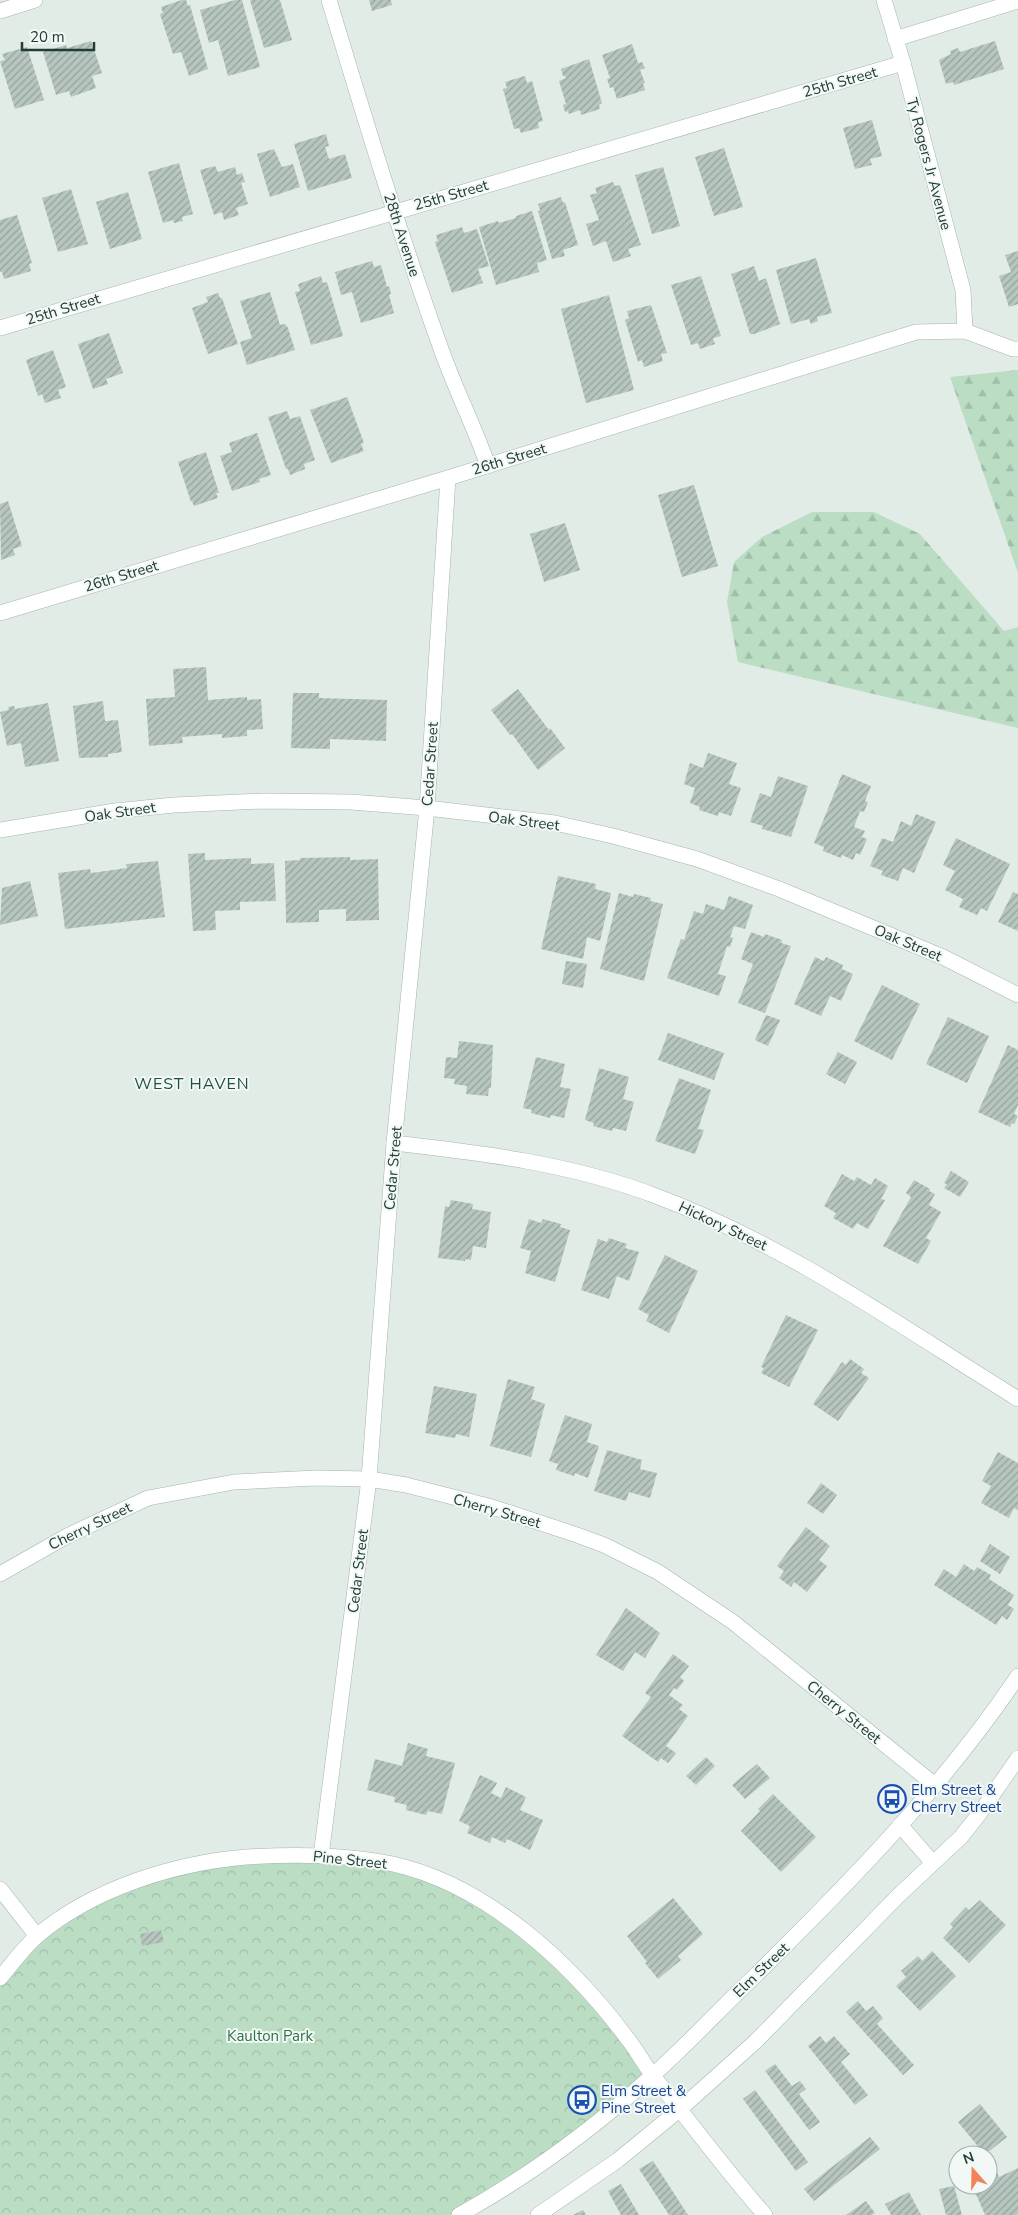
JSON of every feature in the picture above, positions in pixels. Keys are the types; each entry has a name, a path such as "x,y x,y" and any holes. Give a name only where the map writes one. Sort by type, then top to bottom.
{"street":[{"path":"0,11 35,0"},
{"name":"28th Avenue","path":"329,0 394,212 440,349 478,437 488,466"},
{"name":"Ty Rogers Jr Avenue","path":"884,0 903,63 963,290 965,331"},
{"path":"896,39 1018,1"},
{"name":"25th Street","path":"0,328 903,63"},
{"name":"26th Street","path":"0,613 488,466 916,332 965,331 1012,349 1018,349"},
{"name":"Cedar Street","path":"321,1856 369,1479 394,1143 427,808 448,478"},
{"name":"Oak Street","path":"0,830 116,811 174,805 264,801 351,802 427,808 555,824 613,836 697,859 779,889 943,957 1018,995"},
{"name":"Hickory Street","path":"394,1143 535,1162 589,1175 656,1196 736,1230 825,1278 1018,1399"},
{"name":"Cherry Street","path":"0,1574 67,1536 148,1498 234,1482 316,1478 369,1479 406,1485 492,1507 577,1535 604,1545 645,1565 733,1622 935,1785"},
{"name":"Elm Street","path":"459,2215 493,2196 565,2147 652,2076 844,1888 959,1757 1018,1676"},
{"path":"538,2215 618,2160 679,2110 756,2042 892,1902 961,1837 1018,1758"},
{"path":"900,1825 933,1863"},
{"name":"Pine Street","path":"0,1978 37,1936 62,1918 109,1892 163,1871 220,1859 279,1855 368,1860 396,1865 424,1874 476,1899 526,1931 549,1950 590,1992 627,2038 652,2076 733,2179 765,2215"},
{"path":"0,1889 37,1936"}],"green space":[{"path":"1018,370 1018,573 950,377"},
{"path":"812,512 874,512 920,534 1004,631 1018,627 1018,728 738,662 727,602 734,562 762,537"},
{"name":"Kaulton Park","path":"279,1855 424,1874 526,1931 652,2076 459,2215 0,2215 0,1978 37,1936 163,1871"}],"building":[{"path":"186,0 188,6 190,5 208,69 189,76 181,52 173,54 160,14 163,13 161,7"},
{"path":"235,0 242,0 260,67 228,76 218,40 209,43 200,10"},
{"path":"250,0 280,0 292,40 264,48"},
{"path":"369,0 391,0 392,5 372,11"},
{"path":"91,41 102,73 92,76 96,88 71,97 69,91 56,95 43,52 66,45 67,48"},
{"path":"995,41 1004,69 954,85 953,82 946,84 939,60 951,54 950,51 958,48 960,52"},
{"path":"632,44 638,63 642,62 645,68 640,70 645,83 643,83 645,90 617,99 613,87 610,88 607,79 610,78 602,55"},
{"path":"27,47 44,100 15,109 0,61 5,60 2,54"},
{"path":"589,59 602,103 599,105 600,109 581,115 580,110 569,114 568,111 565,112 563,105 566,104 559,81 566,78 563,76 561,69"},
{"path":"525,76 527,83 532,81 543,121 538,122 539,128 521,133 519,128 514,129 503,89 507,88 505,82"},
{"path":"872,120 882,156 870,159 872,165 855,169 843,128"},
{"path":"326,134 329,146 325,147 329,159 345,154 352,178 308,191 294,144"},
{"path":"724,148 743,207 714,216 695,157"},
{"path":"274,149 282,167 293,164 300,187 270,197 257,154"},
{"path":"179,163 193,214 182,217 183,221 174,223 173,220 163,223 148,172"},
{"path":"215,166 218,172 235,167 237,175 242,173 245,182 241,183 248,204 236,208 239,215 224,220 222,212 214,215 200,170"},
{"path":"663,167 680,226 652,234 635,175"},
{"path":"613,182 615,186 620,185 641,245 628,249 631,256 613,262 606,241 593,246 586,224 599,220 590,195 597,193 595,188"},
{"path":"71,189 88,244 58,252 42,198"},
{"path":"128,192 142,239 110,249 96,202"},
{"path":"561,197 563,203 565,202 578,245 563,250 565,256 552,259 538,211 540,211 538,204"},
{"path":"532,211 547,260 537,263 539,272 496,285 479,227 516,218 516,216"},
{"path":"17,215 32,263 29,264 31,271 4,279 2,272 0,272 0,220"},
{"path":"462,227 464,233 477,229 489,266 478,269 483,283 452,293 435,242 438,241 436,235"},
{"path":"1018,251 1018,304 1009,307 999,276 1011,272 1005,255"},
{"path":"816,258 832,313 817,317 818,321 811,324 809,319 791,324 776,270"},
{"path":"372,261 374,267 381,265 387,287 389,286 391,294 389,295 394,313 361,323 352,292 341,295 335,272"},
{"path":"754,266 759,281 766,278 780,324 750,334 731,274"},
{"path":"321,276 323,283 327,282 343,336 311,345 295,292 300,291 298,284"},
{"path":"701,276 721,336 713,338 715,344 700,349 698,343 691,345 671,285"},
{"path":"270,292 280,325 285,324 288,328 295,350 247,365 240,342 252,338 240,301"},
{"path":"218,293 220,298 222,298 238,344 208,354 192,308 208,302 206,297"},
{"path":"609,295 634,390 586,403 561,309"},
{"path":"651,305 667,353 661,354 663,361 644,367 642,360 638,362 625,320 629,318 627,311"},
{"path":"109,333 123,373 106,379 108,384 93,389 78,344"},
{"path":"53,350 66,387 58,390 61,398 45,403 42,394 38,396 26,360"},
{"path":"347,397 364,443 361,444 364,451 331,463 310,410"},
{"path":"287,411 290,419 300,416 315,460 304,464 305,469 290,475 288,469 286,469 268,417"},
{"path":"257,433 271,475 259,479 260,482 232,491 220,456 232,452 229,443"},
{"path":"206,452 219,493 216,493 218,498 194,506 178,462"},
{"path":"694,485 718,566 682,577 658,495"},
{"path":"8,501 22,546 13,549 15,555 1,560 0,504"},
{"path":"565,523 580,570 544,582 530,534"},
{"path":"206,667 208,700 247,697 247,700 261,699 263,729 247,730 247,736 222,738 222,734 182,737 183,743 149,746 146,699 175,697 173,669"},
{"path":"518,689 565,748 538,770 512,734 510,735 491,710"},
{"path":"293,693 319,693 319,698 387,700 386,741 330,739 330,749 291,748"},
{"path":"103,701 105,721 118,720 122,752 108,754 108,757 79,758 73,706"},
{"path":"48,703 59,761 25,767 21,743 7,746 0,712 9,710 8,707 14,706 15,709"},
{"path":"708,753 737,763 729,784 741,788 731,816 719,812 718,816 699,810 700,807 690,803 695,788 684,784 690,763 703,768"},
{"path":"842,774 871,786 865,801 868,802 864,812 860,811 854,827 865,831 862,837 867,839 860,855 856,853 853,860 842,855 841,858 823,851 824,847 814,843"},
{"path":"778,776 808,786 791,837 762,829 763,826 750,822 760,793 771,797"},
{"path":"916,814 936,822 914,873 903,868 898,881 881,875 883,871 870,866 882,838 893,842 901,821 911,826"},
{"path":"956,838 1010,864 987,911 981,908 977,915 959,907 963,899 945,890 955,871 943,865"},
{"path":"205,853 205,860 251,858 251,864 274,863 276,901 240,902 240,910 215,911 216,930 193,931 188,854"},
{"path":"350,857 350,860 378,859 379,920 346,921 346,909 319,910 319,922 286,923 285,861 300,860 300,858"},
{"path":"158,861 165,917 65,929 58,873 90,869 91,873 127,868 126,864"},
{"path":"558,876 596,884 595,889 611,893 600,941 587,937 583,959 541,949"},
{"path":"30,881 38,916 0,925 2,888"},
{"path":"1013,892 1018,894 1018,931 998,922"},
{"path":"619,893 633,897 634,894 651,898 650,901 663,904 644,981 600,969"},
{"path":"729,896 753,905 745,929 734,926 730,937 733,938 730,947 727,946 718,974 726,976 719,996 667,978 681,939 684,940 694,911 703,914 706,904 724,910"},
{"path":"751,932 764,937 765,934 782,940 781,943 791,946 765,1013 738,1003 753,964 741,959"},
{"path":"815,957 824,961 826,957 843,965 842,969 853,974 841,1001 830,996 821,1016 794,1004"},
{"path":"566,961 587,964 583,988 562,984"},
{"path":"882,985 920,1004 892,1060 854,1041"},
{"path":"766,1015 780,1020 768,1046 755,1040"},
{"path":"948,1017 989,1036 967,1083 926,1064"},
{"path":"668,1033 724,1053 714,1080 658,1060"},
{"path":"459,1041 493,1045 491,1088 489,1088 488,1096 466,1094 467,1086 454,1084 455,1079 444,1078 446,1057 457,1058"},
{"path":"1008,1045 1018,1050 1018,1105 1014,1114 1018,1116 1010,1127 978,1112"},
{"path":"838,1052 857,1062 845,1084 826,1074"},
{"path":"536,1057 565,1064 560,1087 571,1089 564,1118 551,1115 550,1118 531,1113 532,1110 523,1108"},
{"path":"599,1068 629,1077 623,1099 634,1102 626,1131 613,1128 612,1131 593,1126 594,1123 585,1120"},
{"path":"679,1078 711,1090 698,1129 704,1130 695,1154 655,1141"},
{"path":"951,1171 969,1182 960,1197 944,1188 947,1184 944,1183"},
{"path":"842,1174 854,1181 857,1177 871,1185 875,1178 888,1186 881,1199 885,1200 868,1229 857,1223 853,1229 833,1218 836,1213 824,1206"},
{"path":"914,1180 935,1194 929,1205 941,1212 926,1238 931,1241 918,1264 883,1246 911,1197 906,1193"},
{"path":"451,1200 473,1204 472,1209 491,1212 486,1248 473,1246 471,1260 438,1258 445,1206 449,1207"},
{"path":"529,1219 541,1223 543,1219 561,1224 560,1227 570,1230 555,1282 525,1273 531,1251 520,1248"},
{"path":"609,1238 627,1244 625,1248 639,1252 629,1281 617,1276 609,1299 581,1290 598,1239 607,1242"},
{"path":"665,1255 698,1271 669,1333 646,1321 649,1315 638,1309"},
{"path":"786,1315 818,1330 789,1387 761,1373 764,1368 761,1367"},
{"path":"850,1359 864,1369 861,1373 869,1378 838,1421 813,1404 842,1362 846,1365"},
{"path":"508,1379 535,1387 531,1399 545,1404 531,1457 490,1446"},
{"path":"434,1386 477,1394 469,1437 456,1434 455,1438 425,1433"},
{"path":"565,1415 592,1424 587,1442 599,1446 588,1478 575,1473 574,1476 556,1470 558,1464 549,1461"},
{"path":"607,1450 642,1460 640,1469 657,1473 650,1498 629,1492 626,1501 594,1491"},
{"path":"998,1452 1018,1463 1018,1510 1014,1508 1009,1518 981,1503 991,1486 982,1481"},
{"path":"821,1483 837,1495 823,1514 807,1503"},
{"path":"806,1527 830,1546 819,1560 827,1566 807,1592 794,1582 791,1587 779,1578 784,1571 777,1566"},
{"path":"990,1544 1010,1557 1000,1574 980,1561"},
{"path":"964,1564 974,1571 977,1567 991,1575 989,1579 1014,1595 1008,1605 1014,1609 1007,1620 1002,1616 996,1625 934,1585 944,1569 956,1577"},
{"path":"626,1608 660,1633 645,1658 635,1652 623,1671 596,1655"},
{"path":"673,1654 689,1666 680,1677 684,1681 677,1690 674,1688 669,1695 683,1705 679,1709 688,1716 666,1746 676,1753 668,1763 661,1758 658,1762 622,1736 651,1697 645,1693"},
{"path":"408,1743 428,1749 426,1756 455,1763 442,1814 428,1811 426,1815 406,1810 407,1805 394,1802 395,1797 367,1790 375,1759 402,1766"},
{"path":"706,1757 715,1766 696,1785 686,1776"},
{"path":"757,1764 770,1778 745,1799 732,1785"},
{"path":"480,1775 497,1783 491,1793 501,1798 506,1787 526,1797 520,1810 543,1820 530,1850 507,1839 505,1843 492,1837 490,1843 467,1833 470,1826 459,1821"},
{"path":"773,1794 816,1837 781,1872 741,1831 760,1811 758,1809"},
{"path":"673,1898 703,1934 678,1956 681,1960 658,1979 627,1936"},
{"path":"980,1900 1006,1925 969,1963 943,1938 953,1927 950,1924 966,1907 969,1910"},
{"path":"161,1930 164,1942 142,1946 140,1934"},
{"path":"932,1951 956,1976 920,2011 896,1986 906,1977 901,1971 918,1956 922,1961"},
{"path":"858,2001 866,2011 873,2006 883,2018 877,2024 914,2065 903,2075 846,2012"},
{"path":"820,2036 826,2043 834,2036 850,2054 841,2062 868,2095 855,2105 808,2046"},
{"path":"775,2064 792,2086 800,2081 806,2089 799,2094 820,2122 809,2130 765,2071"},
{"path":"755,2090 808,2162 796,2171 743,2099"},
{"path":"980,2104 1007,2137 997,2145 977,2145 958,2122"},
{"path":"870,2137 880,2149 814,2201 804,2189"},
{"path":"653,2161 688,2215 669,2215 639,2169"},
{"path":"1018,2168 1018,2214 985,2215 976,2195 998,2195 998,2175 999,2177"},
{"path":"621,2184 639,2215 621,2215 608,2191"},
{"path":"948,2187 948,2195 956,2195 962,2215 946,2215 939,2189"},
{"path":"909,2192 921,2215 891,2215 885,2204"},
{"path":"866,2201 875,2213 872,2215 846,2215"},
{"path":"583,2210 586,2215 573,2215"}],"place":[{"name":"Elm Street & Cherry Street","path":"892,1799"},
{"name":"Elm Street & Pine Street","path":"582,2100"}],"district":[{"name":"WEST HAVEN","path":"192,1083"}]}
